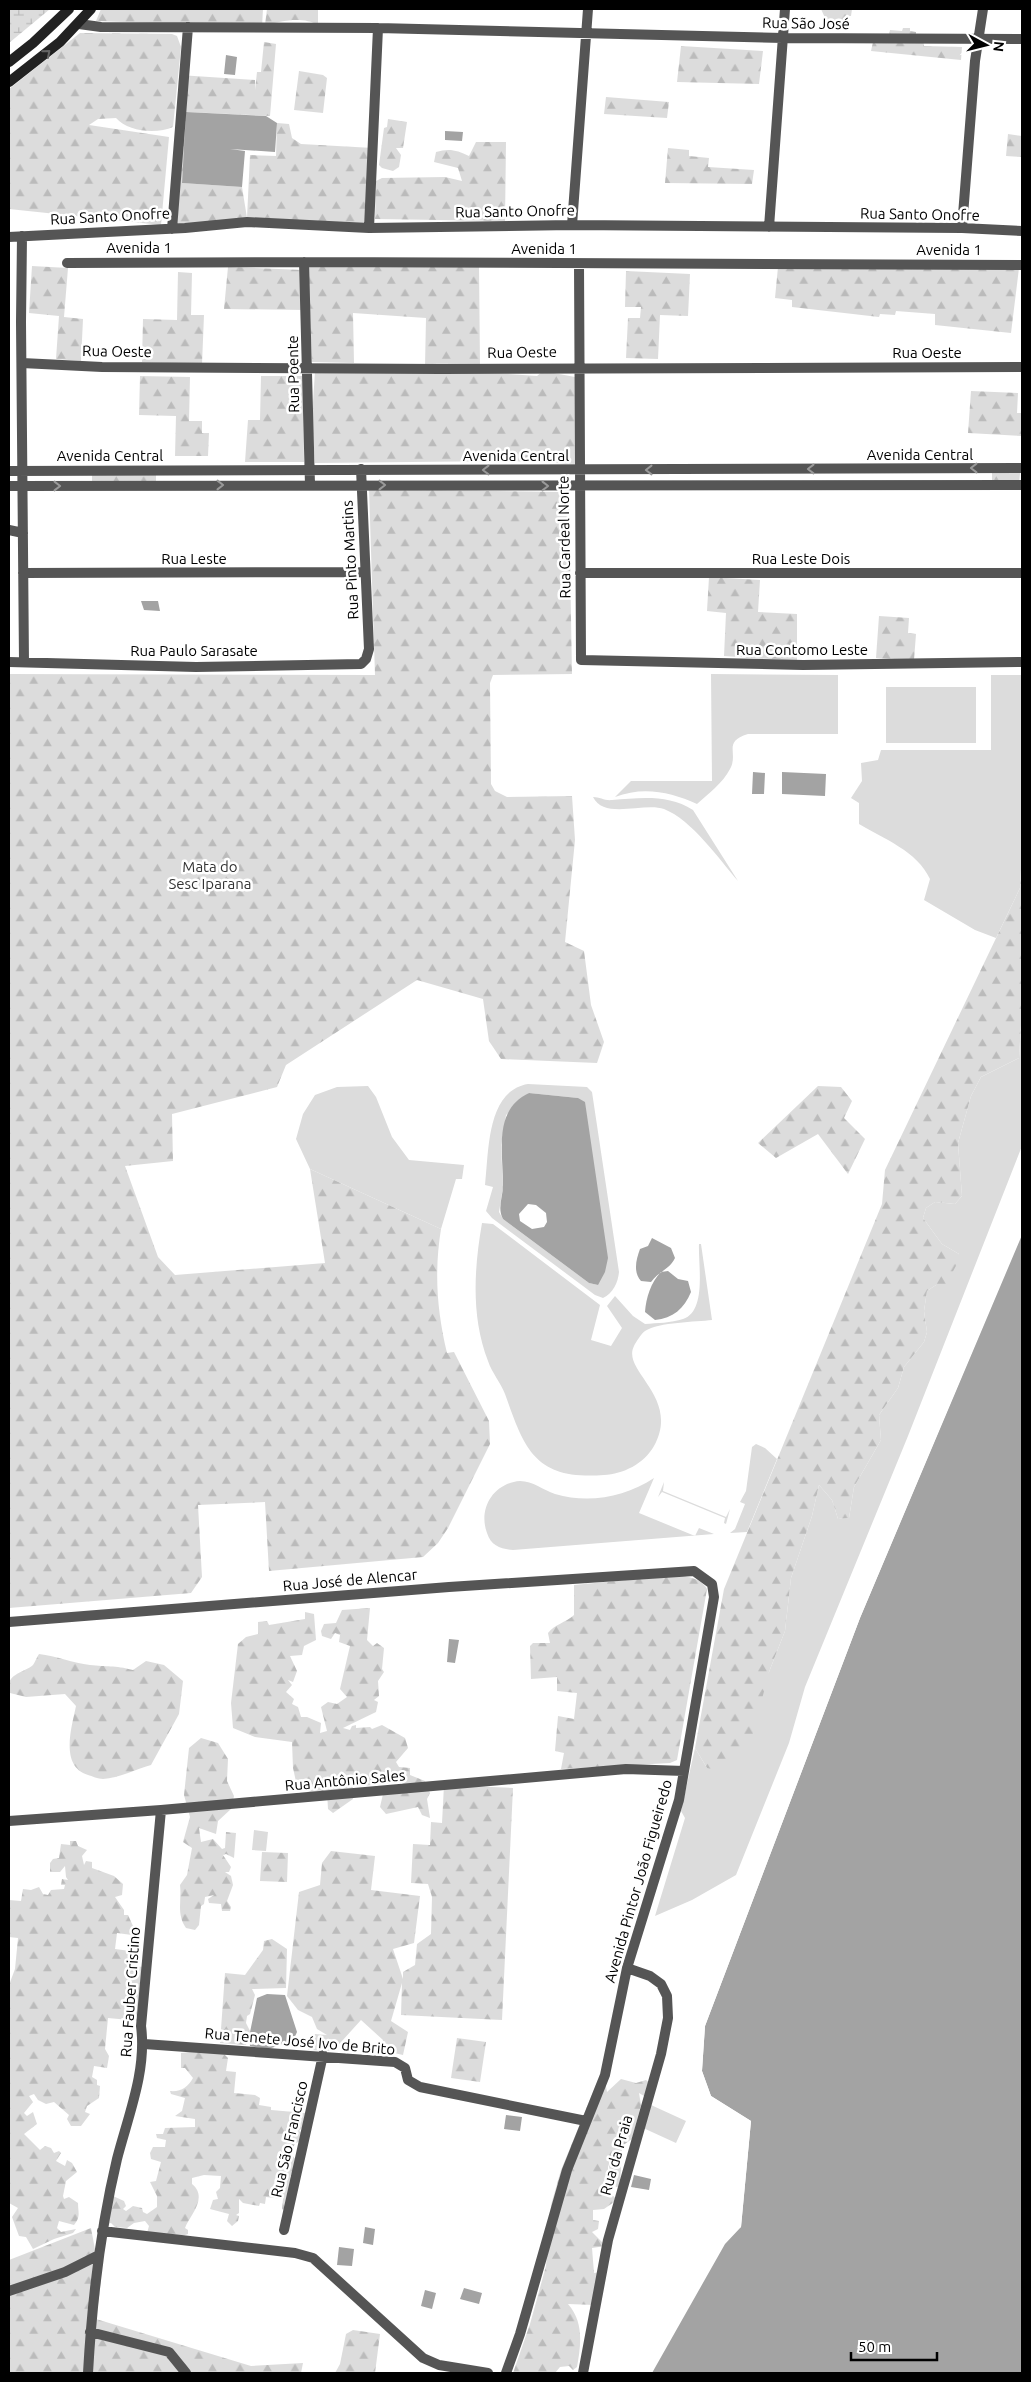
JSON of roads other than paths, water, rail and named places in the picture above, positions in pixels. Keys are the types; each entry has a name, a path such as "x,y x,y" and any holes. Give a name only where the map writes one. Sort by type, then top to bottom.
{"main road":[{"path":"9,62 33,44 69,9"},
{"path":"9,82 44,56 79,24 91,9"}],"street":[{"path":"572,225 588,9"},
{"path":"769,227 785,9"},
{"path":"962,228 983,9"},
{"name":"Rua São José","path":"79,24 101,27 378,28 783,38 1022,40"},
{"path":"172,229 188,27"},
{"path":"369,228 378,28"},
{"name":"Rua Santo Onofre","path":"9,237 172,229 247,222 369,228 572,225 962,228 1022,231"},
{"path":"22,236 24,662"},
{"name":"Rua Poente","path":"304,262 310,485"},
{"name":"Avenida 1","path":"66,263 1022,265"},
{"name":"Rua Cardeal Norte","path":"578,264 581,660"},
{"name":"Rua Oeste","path":"22,363 102,367 1022,367"},
{"name":"Avenida Central","path":"9,470 1022,468"},
{"name":"Rua Pinto Martins","path":"361,469 364,572 369,649"},
{"path":"88,470 88,486"},
{"name":"Avenida Central","path":"9,486 1022,484"},
{"path":"9,530 23,533"},
{"name":"Rua Leste","path":"24,573 364,572"},
{"name":"Rua Leste Dois","path":"580,573 1022,573"},
{"name":"Rua Paulo Sarasate","path":"9,662 196,667 356,665 364,662 369,649"},
{"name":"Rua Contomo Leste","path":"581,660 803,665 1022,662"},
{"name":"Rua José de Alencar","path":"9,1622 449,1587 694,1571"},
{"name":"Avenida Pintor João Figueiredo","path":"506,2373 520,2334 567,2170 604,2075 626,1968 679,1800 714,1597 712,1584 694,1571"},
{"name":"Rua Antônio Sales","path":"9,1821 161,1810 626,1769 684,1771"},
{"name":"Rua Fauber Cristino","path":"88,2373 90,2332 98,2279 98,2256 102,2231 117,2159 132,2107 144,2044 141,2026 161,1810"},
{"name":"Rua da Praia","path":"582,2373 608,2240 661,2054 668,2018 667,1996 661,1984 650,1976 626,1968"},
{"name":"Rua Tenete José Ivo de Brito","path":"144,2044 395,2062 405,2068 408,2080 420,2087 586,2121"},
{"name":"Rua São Francisco","path":"284,2230 323,2056"},
{"path":"102,2231 295,2253 313,2258 423,2358 440,2365 488,2373"},
{"path":"9,2291 65,2272 98,2256"},
{"path":"90,2332 169,2352 186,2373"}],"park label":[{"name":"Mata do Sesc Iparana","path":"210,874"}]}
